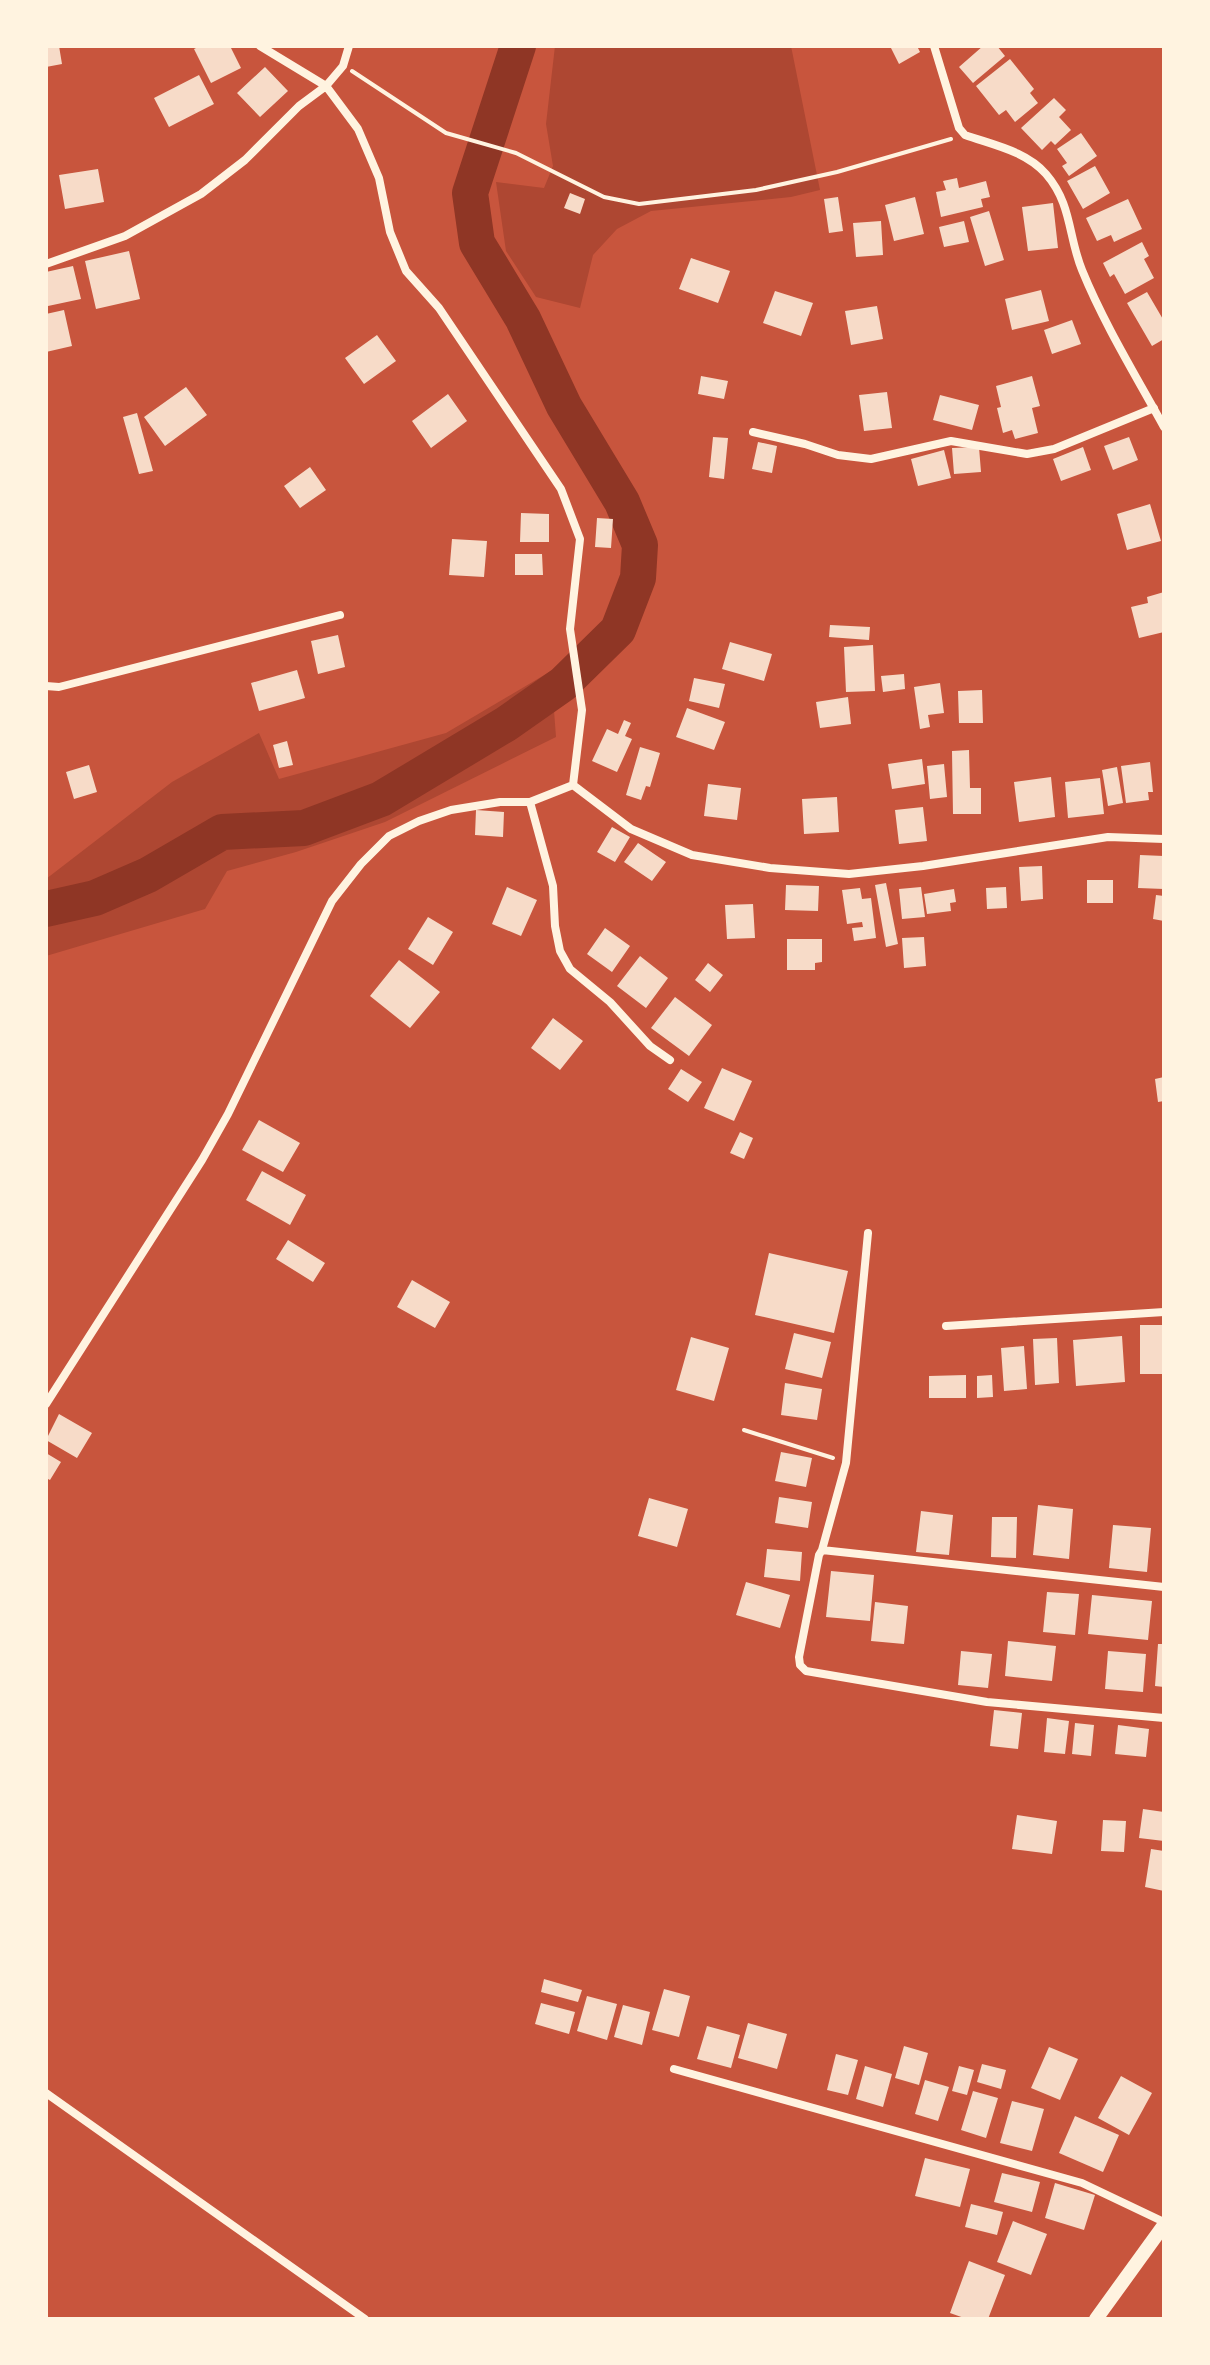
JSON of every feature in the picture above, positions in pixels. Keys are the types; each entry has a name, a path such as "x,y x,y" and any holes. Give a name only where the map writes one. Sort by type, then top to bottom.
{"main road":[{"path":"1096,2319 1164,2224"}],"street":[{"path":"260,46 326,86 358,129 379,178 390,232 406,271 439,308 561,489 580,539 570,629 582,710 573,785"},
{"path":"46,264 125,236 201,194 245,160 299,106 326,86 343,66 349,46"},
{"path":"934,46 959,128 965,135 1021,154 1047,174 1064,200 1081,268 1164,427"},
{"path":"753,432 838,455 871,459 951,441 1027,454 1054,449 1154,408"},
{"path":"46,686 59,687 340,615"},
{"path":"46,1404 228,1114 332,901 361,864 389,836 419,821 451,810 500,802 530,802 573,785"},
{"path":"573,785 631,829 692,855 770,868 849,874 923,866 1108,837 1164,839"},
{"path":"530,802 553,886 560,951 570,969 610,1002 650,1046 670,1060"},
{"path":"868,1233 846,1463 819,1555 800,1665 806,1671 987,1702 1164,1718"},
{"path":"946,1326 1164,1312"},
{"path":"822,1550 1164,1587"},
{"path":"674,2069 1082,2183 1164,2224"},
{"path":"46,2093 365,2319"}],"path":[{"path":"343,66 446,133 516,153 604,197 639,204 756,190 837,172 965,135"},
{"path":"744,1430 846,1463"}],"shaded area":[{"path":"555,46 791,46 820,190 791,197 651,211 617,229 593,255 580,308 536,297 506,251 496,182 544,188 553,166 546,124"},
{"path":"551,671 556,737 385,822 227,871 205,909 46,956 46,879 172,782 259,733 279,779 446,733"}],"building":[{"path":"46,46 59,46 62,64 46,67"},
{"path":"200,46 230,46 241,68 211,83 194,49"},
{"path":"890,46 917,46 920,52 899,64"},
{"path":"983,46 997,46 1005,56 973,83 959,67"},
{"path":"1010,59 1034,89 1030,93 1038,103 1015,122 1006,110 999,115 976,86"},
{"path":"265,67 288,91 260,117 237,93"},
{"path":"199,75 214,104 169,127 154,98"},
{"path":"1054,98 1066,110 1059,117 1071,130 1055,145 1051,141 1042,150 1021,128"},
{"path":"1081,133 1097,156 1069,176 1062,166 1067,163 1057,149"},
{"path":"1095,166 1110,193 1083,209 1067,181"},
{"path":"98,169 104,202 65,209 59,175"},
{"path":"957,178 959,188 986,181 990,197 981,199 983,207 941,217 936,192 946,190 943,181"},
{"path":"570,193 585,199 580,214 564,208"},
{"path":"838,197 843,231 829,233 824,199"},
{"path":"915,197 924,234 894,241 885,205"},
{"path":"1128,199 1142,229 1114,242 1111,235 1097,241 1086,218"},
{"path":"1053,203 1058,248 1028,251 1022,207"},
{"path":"989,211 1004,260 985,266 970,217"},
{"path":"881,221 883,255 856,257 853,223"},
{"path":"964,221 969,242 944,247 939,227"},
{"path":"1142,242 1149,256 1144,259 1154,278 1125,294 1114,274 1110,277 1103,263"},
{"path":"129,251 140,299 96,309 85,261"},
{"path":"691,258 730,271 718,303 679,289"},
{"path":"73,266 81,299 48,306 46,272"},
{"path":"1041,290 1049,321 1012,330 1005,299"},
{"path":"775,291 813,303 801,336 763,323"},
{"path":"1147,292 1164,321 1164,339 1152,346 1127,303"},
{"path":"877,306 883,339 851,345 845,311"},
{"path":"64,310 72,346 46,352 46,314"},
{"path":"1072,320 1081,344 1052,354 1044,330"},
{"path":"377,335 396,361 364,384 345,358"},
{"path":"701,376 728,381 724,399 698,394"},
{"path":"1032,376 1040,406 1032,408 1038,433 1015,439 1012,430 1003,433 996,386"},
{"path":"186,387 207,415 165,446 144,417"},
{"path":"887,392 892,428 864,431 859,395"},
{"path":"448,394 467,421 431,448 412,421"},
{"path":"940,395 979,405 972,430 933,420"},
{"path":"137,413 153,471 139,474 123,417"},
{"path":"713,437 728,438 724,479 709,477"},
{"path":"1129,437 1138,460 1113,470 1104,446"},
{"path":"758,442 777,446 772,473 752,469"},
{"path":"979,447 981,472 954,474 952,448"},
{"path":"1083,447 1091,470 1061,481 1053,459"},
{"path":"944,450 951,478 918,486 911,459"},
{"path":"310,467 326,490 300,508 284,486"},
{"path":"1150,504 1161,541 1127,550 1117,514"},
{"path":"521,513 549,514 549,542 520,542"},
{"path":"597,518 613,519 611,548 595,547"},
{"path":"452,539 487,541 484,577 449,575"},
{"path":"515,554 542,554 543,575 515,575"},
{"path":"1164,592 1164,632 1139,638 1131,607 1148,603 1147,597"},
{"path":"830,625 870,627 869,640 829,637"},
{"path":"338,635 345,667 318,674 311,641"},
{"path":"730,642 772,654 764,681 722,669"},
{"path":"873,645 875,691 846,692 844,647"},
{"path":"297,670 305,698 259,711 251,683"},
{"path":"904,674 905,689 883,692 881,676"},
{"path":"694,678 725,684 719,708 689,701"},
{"path":"940,683 944,713 928,715 930,727 920,729 914,687"},
{"path":"982,690 983,723 959,723 958,691"},
{"path":"848,697 851,724 820,728 816,702"},
{"path":"687,708 725,722 714,750 676,737"},
{"path":"624,720 631,723 625,736 632,739 617,772 592,761 607,729 618,734"},
{"path":"287,741 293,765 279,768 273,745"},
{"path":"640,747 660,753 650,787 646,786 641,800 626,795"},
{"path":"969,750 970,788 981,788 981,814 953,814 952,751"},
{"path":"922,759 925,784 892,789 888,764"},
{"path":"1150,762 1153,792 1148,792 1149,800 1126,803 1121,766"},
{"path":"944,764 947,797 930,799 927,766"},
{"path":"89,765 97,792 74,799 66,772"},
{"path":"1117,767 1123,803 1108,806 1102,770"},
{"path":"1051,777 1055,817 1019,822 1014,782"},
{"path":"1100,778 1104,814 1068,818 1065,782"},
{"path":"708,784 741,788 737,820 704,816"},
{"path":"837,797 839,832 804,834 802,799"},
{"path":"923,807 927,841 899,844 895,810"},
{"path":"476,810 504,812 503,837 475,835"},
{"path":"612,827 630,837 615,862 597,852"},
{"path":"638,843 666,862 652,881 624,862"},
{"path":"1140,855 1164,856 1164,889 1138,888"},
{"path":"1042,866 1043,899 1021,901 1019,867"},
{"path":"1087,880 1113,880 1113,903 1087,903"},
{"path":"886,883 898,944 886,947 875,885"},
{"path":"786,885 819,886 818,911 785,910"},
{"path":"507,887 537,900 521,936 492,924"},
{"path":"921,887 925,917 902,919 899,889"},
{"path":"1006,887 1007,908 987,909 986,888"},
{"path":"860,888 862,899 871,898 876,938 854,941 852,928 863,927 862,922 847,924 842,890"},
{"path":"954,889 956,902 950,903 951,911 927,914 924,894"},
{"path":"1156,895 1164,896 1164,921 1153,919"},
{"path":"753,904 755,938 727,939 725,905"},
{"path":"428,917 453,932 433,965 408,949"},
{"path":"605,928 630,946 612,972 587,954"},
{"path":"924,937 926,966 904,968 902,938"},
{"path":"787,939 822,939 822,962 815,963 815,970 787,970"},
{"path":"640,956 668,978 646,1008 617,986"},
{"path":"399,960 440,992 410,1028 370,996"},
{"path":"708,963 723,975 710,992 695,980"},
{"path":"675,997 712,1025 689,1056 651,1028"},
{"path":"553,1018 583,1041 560,1070 531,1048"},
{"path":"722,1068 752,1081 734,1121 704,1108"},
{"path":"681,1069 702,1082 688,1102 668,1089"},
{"path":"1164,1077 1164,1101 1158,1102 1155,1079"},
{"path":"259,1120 300,1143 283,1172 242,1150"},
{"path":"740,1132 753,1138 744,1159 730,1153"},
{"path":"262,1171 306,1195 290,1225 246,1200"},
{"path":"288,1240 325,1263 313,1282 276,1259"},
{"path":"769,1253 848,1271 834,1333 755,1315"},
{"path":"412,1280 450,1302 435,1328 397,1307"},
{"path":"1140,1325 1164,1325 1164,1374 1140,1374"},
{"path":"794,1333 831,1342 822,1378 785,1369"},
{"path":"1122,1336 1125,1382 1076,1386 1073,1340"},
{"path":"691,1337 729,1348 714,1401 676,1390"},
{"path":"1057,1338 1059,1383 1035,1385 1033,1339"},
{"path":"1024,1346 1027,1389 1004,1391 1001,1348"},
{"path":"966,1375 966,1398 929,1398 929,1376"},
{"path":"992,1375 993,1397 977,1398 977,1376"},
{"path":"785,1383 822,1389 817,1420 781,1415"},
{"path":"59,1414 92,1433 77,1458 46,1440"},
{"path":"781,1452 812,1458 806,1487 775,1481"},
{"path":"46,1453 61,1462 50,1480 46,1478"},
{"path":"779,1497 812,1502 808,1528 775,1523"},
{"path":"649,1498 688,1509 677,1547 638,1536"},
{"path":"1038,1505 1073,1509 1069,1559 1033,1555"},
{"path":"921,1511 953,1515 949,1555 916,1552"},
{"path":"992,1517 1017,1517 1016,1558 991,1557"},
{"path":"1113,1525 1151,1528 1147,1572 1109,1568"},
{"path":"767,1549 802,1552 800,1581 764,1577"},
{"path":"831,1571 874,1575 870,1621 826,1617"},
{"path":"746,1582 790,1595 780,1628 736,1615"},
{"path":"1047,1592 1079,1594 1075,1635 1043,1632"},
{"path":"1092,1595 1152,1601 1148,1640 1088,1634"},
{"path":"875,1602 908,1606 904,1644 871,1641"},
{"path":"1008,1641 1056,1646 1052,1681 1005,1676"},
{"path":"1158,1644 1164,1644 1164,1687 1155,1686"},
{"path":"961,1651 992,1654 988,1688 958,1685"},
{"path":"1108,1651 1146,1654 1143,1692 1105,1689"},
{"path":"994,1710 1022,1713 1018,1749 990,1746"},
{"path":"1047,1718 1069,1721 1065,1754 1044,1752"},
{"path":"1075,1723 1094,1725 1091,1756 1072,1754"},
{"path":"1118,1725 1149,1729 1146,1757 1115,1754"},
{"path":"1143,1809 1164,1812 1164,1841 1139,1838"},
{"path":"1017,1815 1057,1821 1052,1854 1012,1849"},
{"path":"1103,1820 1126,1821 1124,1852 1101,1851"},
{"path":"1151,1849 1164,1851 1164,1891 1145,1887"},
{"path":"544,1979 582,1990 578,2002 541,1992"},
{"path":"664,1989 690,1996 679,2037 652,2030"},
{"path":"587,1996 617,2004 607,2040 577,2031"},
{"path":"541,2003 575,2012 569,2034 535,2024"},
{"path":"623,2005 650,2012 642,2045 614,2037"},
{"path":"748,2023 787,2034 777,2069 738,2058"},
{"path":"707,2026 740,2035 731,2068 697,2059"},
{"path":"904,2046 928,2053 919,2085 895,2078"},
{"path":"1049,2047 1078,2059 1060,2100 1031,2088"},
{"path":"836,2054 858,2060 848,2095 827,2090"},
{"path":"982,2064 1006,2070 1001,2089 977,2082"},
{"path":"865,2066 892,2074 883,2107 856,2099"},
{"path":"959,2066 974,2070 967,2095 952,2091"},
{"path":"1121,2076 1152,2093 1129,2135 1098,2118"},
{"path":"925,2080 949,2087 938,2121 915,2114"},
{"path":"973,2091 998,2098 986,2138 961,2130"},
{"path":"1012,2101 1044,2109 1032,2151 1000,2143"},
{"path":"1075,2116 1119,2135 1103,2172 1059,2153"},
{"path":"925,2158 970,2169 960,2207 915,2196"},
{"path":"1002,2173 1040,2182 1032,2212 994,2202"},
{"path":"1055,2183 1095,2195 1084,2230 1045,2218"},
{"path":"971,2204 1003,2212 997,2235 965,2227"},
{"path":"1013,2221 1047,2234 1031,2275 997,2262"},
{"path":"969,2261 1005,2275 988,2319 967,2319 950,2313"}],"waterway":[{"path":"46,909 95,898 148,875 222,832 304,828 381,799 506,724 563,684 618,630 638,578 640,545 622,502 564,406 523,319 477,243 470,193 518,46"}]}
